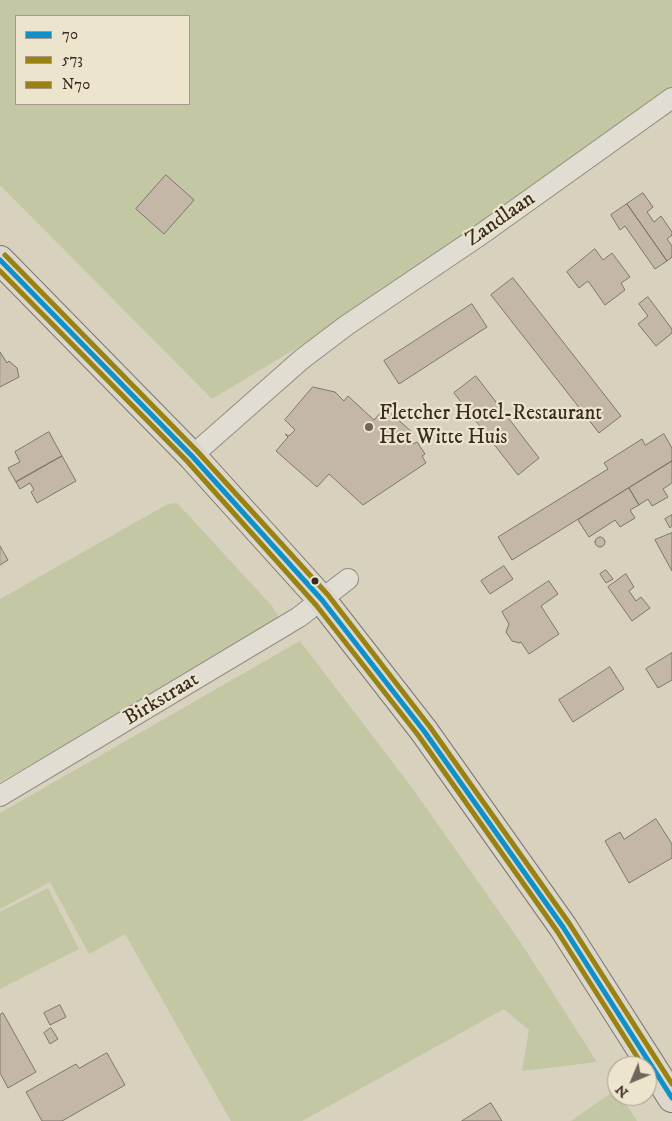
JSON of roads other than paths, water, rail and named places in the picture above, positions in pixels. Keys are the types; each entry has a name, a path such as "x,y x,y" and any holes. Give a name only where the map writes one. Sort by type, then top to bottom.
{"main road":[{"path":"0,260 192,456 322,600 424,731 563,927 672,1098"}],"street":[{"name":"Zandlaan","path":"192,456 302,359 334,335 484,232 672,98"},
{"name":"Birkstraat","path":"0,796 300,618 348,579"}],"place":[{"name":"Fletcher Hotel-Restaurant Het Witte Huis","path":"369,427"}]}
